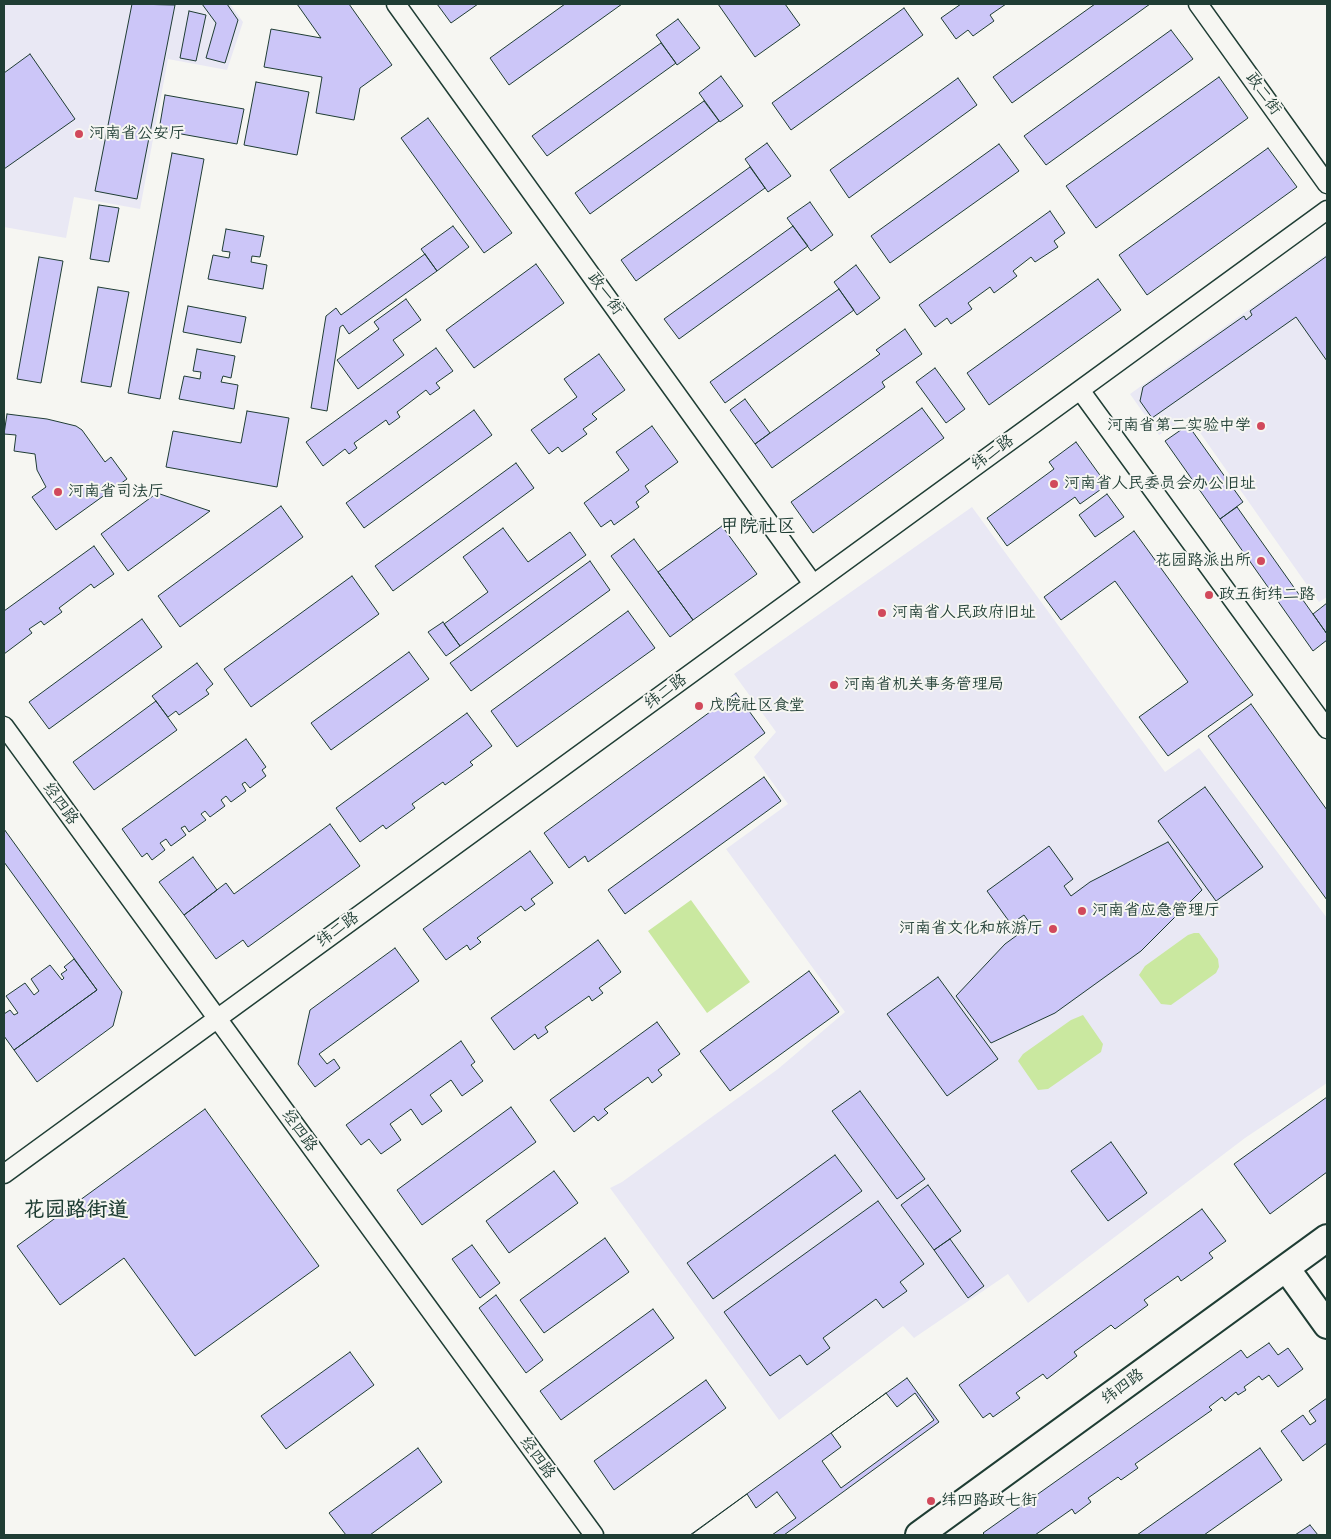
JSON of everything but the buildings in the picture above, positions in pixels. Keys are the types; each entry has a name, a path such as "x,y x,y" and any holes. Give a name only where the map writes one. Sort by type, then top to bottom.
{"street":[{"name":"政一街","path":"396,4 813,584"},
{"name":"政二街","path":"1198,4 1327,184"},
{"name":"纬二路","path":"4,1174 1327,210"},
{"path":"1080,390 1327,729"},
{"name":"经四路","path":"4,726 594,1535"},
{"name":"纬四路","path":"920,1535 1327,1238"},
{"path":"1286,1268 1327,1325"}],"shaded area":[{"name":"河南省公安厅","path":"4,4 230,4 243,22 227,70 168,59 140,209 74,197 66,238 4,227"},
{"name":"河南省第二实验中学","path":"1327,254 1327,597 1319,602 1189,417 1159,435 1130,394"},
{"path":"972,507 1165,772 1199,748 1327,918 1327,1083 1245,1138 1028,1303 1008,1274 914,1338 903,1326 779,1420 610,1188 622,1182 778,1069 845,1012 726,849 788,804 754,757 776,732 734,674"}],"green space":[{"path":"691,900 750,982 707,1013 648,931"},
{"path":"1199,933 1218,959 1219,967 1216,973 1171,1005 1161,1004 1139,975 1145,966 1188,935"},
{"path":"1083,1015 1103,1044 1101,1052 1048,1089 1038,1090 1018,1061 1023,1054 1071,1020"}],"place":[{"name":"河南省公安厅","path":"79,134"},
{"name":"河南省第二实验中学","path":"1261,426"},
{"name":"河南省人民委员会办公旧址","path":"1054,484"},
{"name":"河南省司法厅","path":"58,492"},
{"name":"花园路派出所","path":"1261,561"},
{"name":"政五街纬二路","path":"1209,595"},
{"name":"河南省人民政府旧址","path":"882,613"},
{"name":"河南省机关事务管理局","path":"834,685"},
{"name":"戊院社区食堂","path":"699,706"},
{"name":"河南省应急管理厅","path":"1082,911"},
{"name":"河南省文化和旅游厅","path":"1053,929"},
{"name":"纬四路政七街","path":"931,1501"}],"district":[{"name":"甲院社区","path":"758,527"},
{"name":"花园路街道","path":"76,1211"}]}
